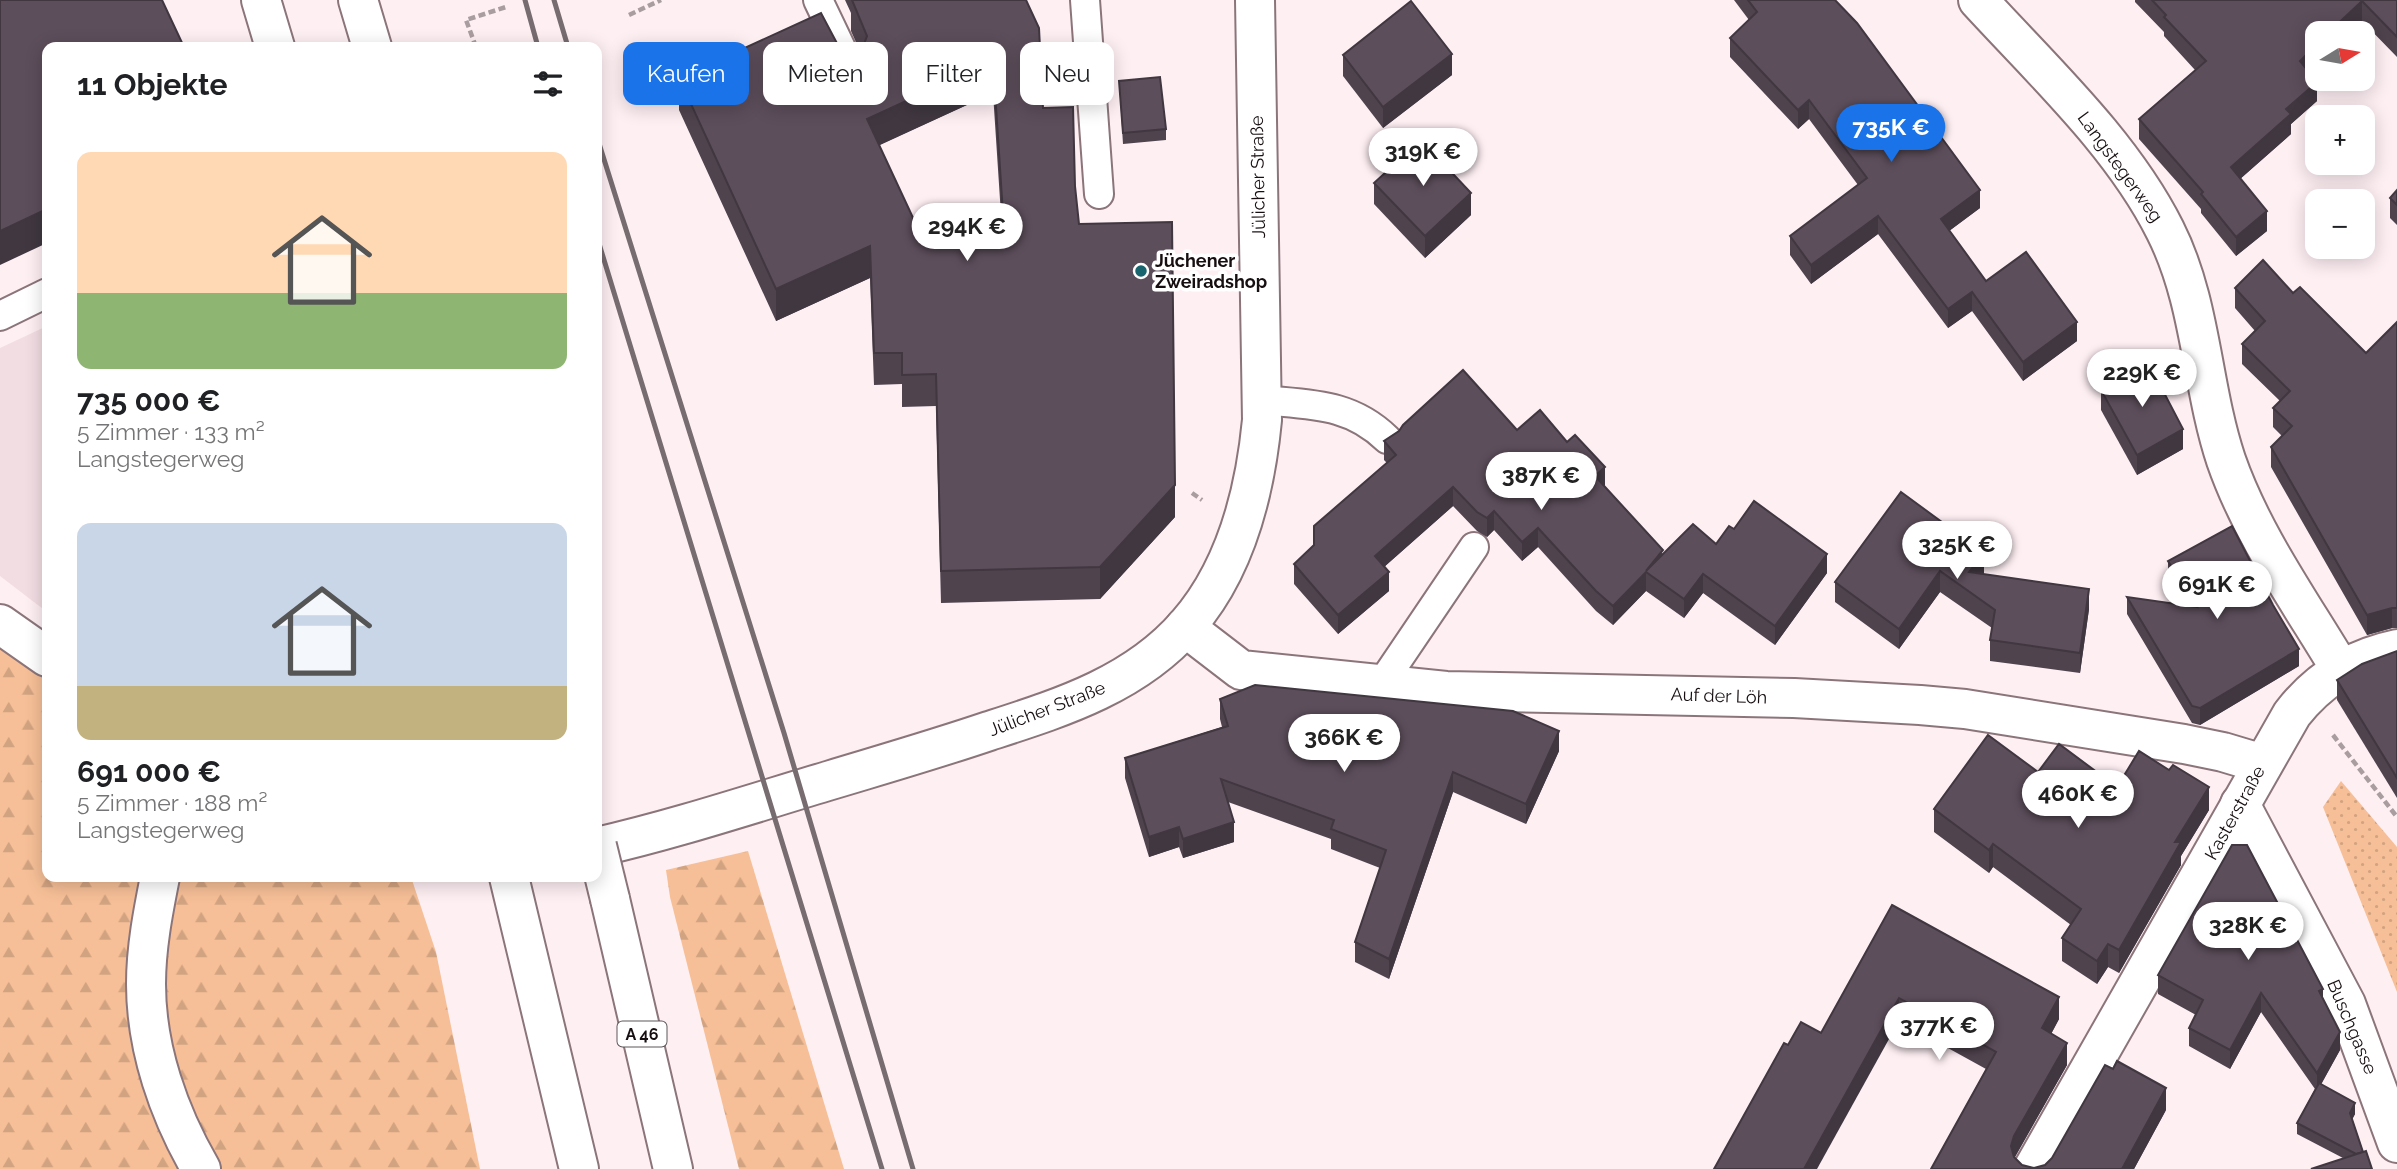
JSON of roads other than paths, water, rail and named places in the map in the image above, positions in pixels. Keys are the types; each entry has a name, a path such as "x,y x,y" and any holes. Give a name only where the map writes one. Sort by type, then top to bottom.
{"main road":[{"path":"261,0 274,42"},
{"path":"358,0 371,42"},
{"name":"Jülicher Straße","path":"602,845 692,821 940,747 1093,694 1123,678 1158,653 1185,627 1209,596 1240,530 1256,471 1262,400 1255,0"},
{"name":"Langstegerweg","path":"1978,0 2109,146 2164,228 2193,302 2216,419 2233,477 2260,534 2341,670"},
{"path":"0,624 42,653"},
{"name":"Auf der Löh","path":"1185,627 1241,670 1380,685 1493,693 1847,700 1965,709 2184,744 2263,764"},
{"name":"Kasterstraße","path":"2033,1169 2292,714 2306,697 2341,670 2367,657 2397,649"},
{"name":"Buschgasse","path":"2240,804 2346,1004 2397,1143"},
{"name":"A 46","path":"602,866 673,1169"},
{"path":"159,882 149,938 146,984 149,1019 170,1106 201,1169"},
{"path":"513,894 579,1169"}],"lane":[{"path":"818,0 838,42"},
{"path":"1085,0 1099,194"},
{"path":"0,316 42,295"},
{"path":"1262,400 1346,411 1369,424 1387,439"},
{"path":"1380,685 1474,547"}],"railway":[{"path":"525,0 537,42"},
{"path":"554,0 567,42"},
{"path":"602,153 784,733 913,1169"},
{"path":"602,253 882,1169"}],"place":[{"name":"Jüchener Zweiradshop","path":"1141,271"}]}
